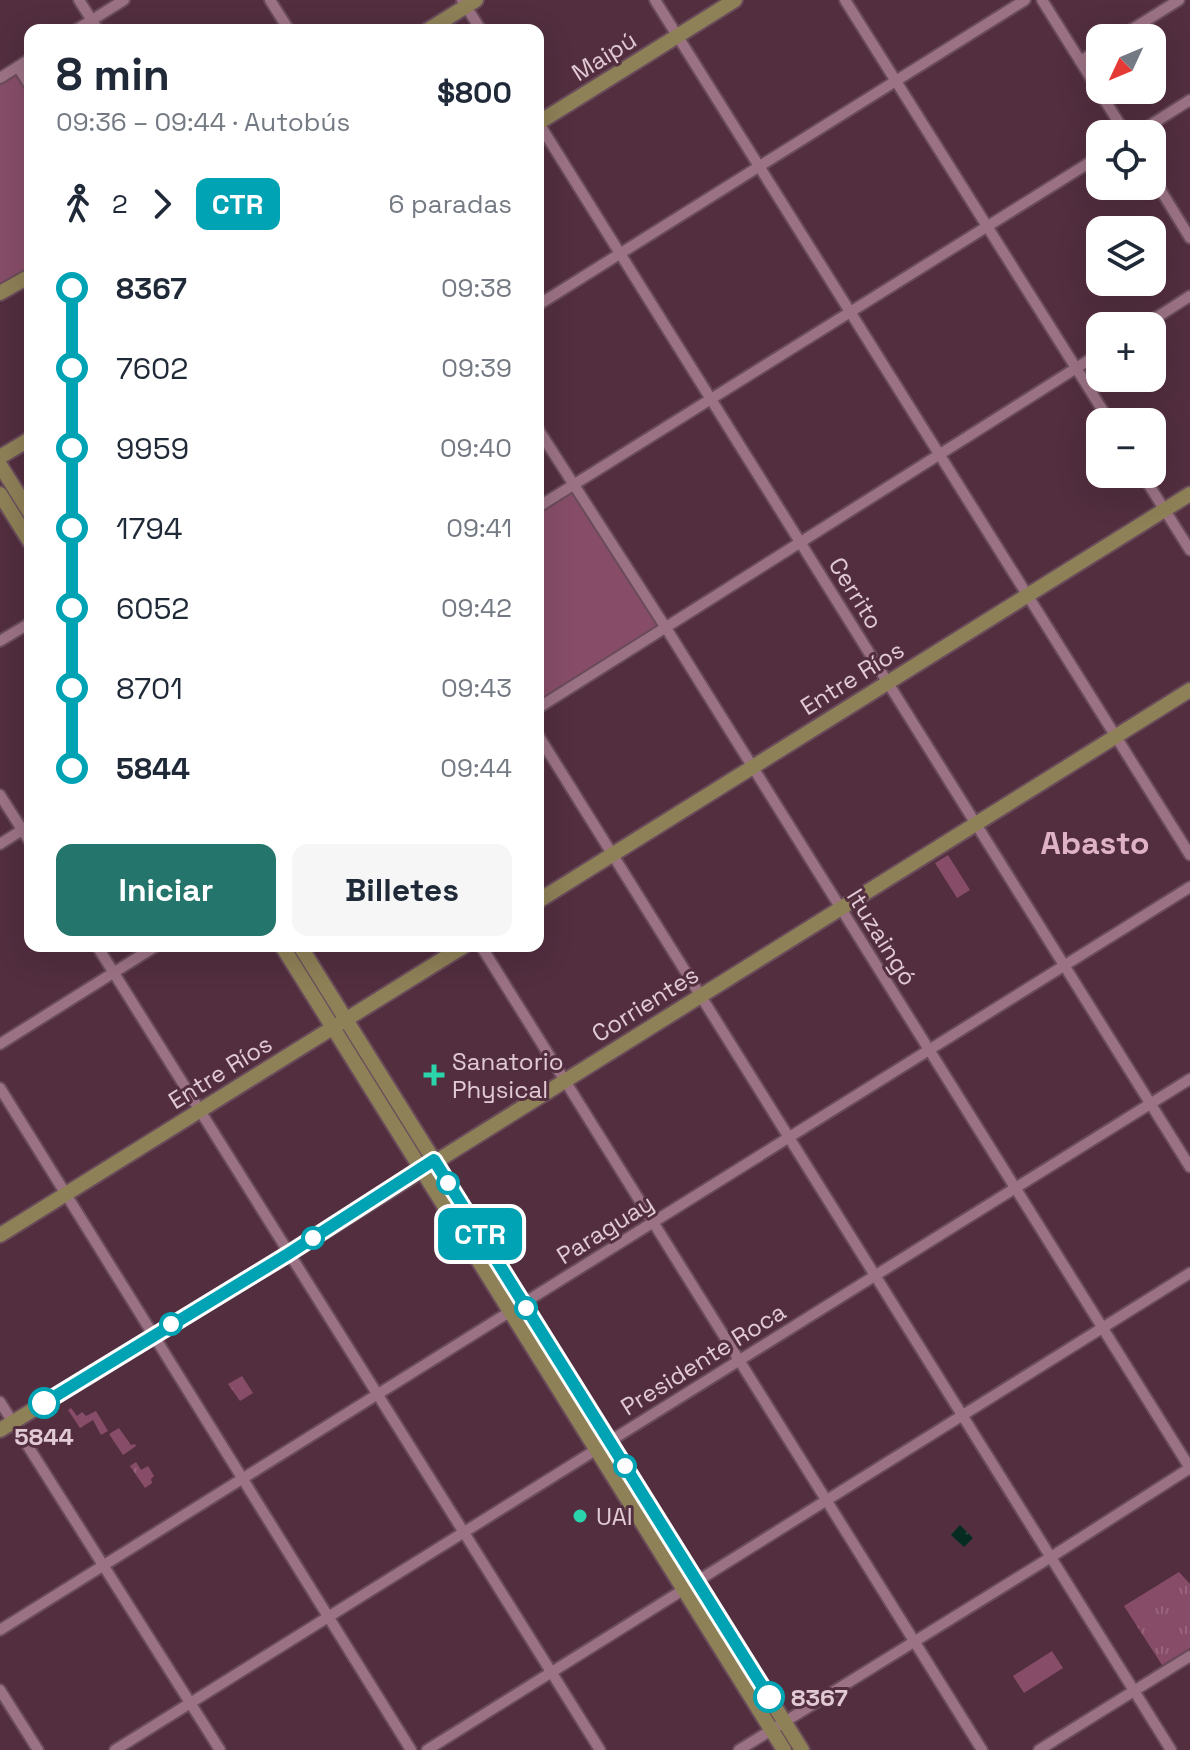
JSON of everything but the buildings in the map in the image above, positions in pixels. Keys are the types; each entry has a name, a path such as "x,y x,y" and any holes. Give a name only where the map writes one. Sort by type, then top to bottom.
{"main road":[{"name":"Maipú","path":"544,119 735,0"},
{"path":"437,24 468,2"},
{"path":"0,293 24,279"},
{"path":"0,457 24,443"},
{"path":"0,465 24,503"},
{"path":"0,494 24,532"},
{"name":"Entre Ríos","path":"544,897 1190,494"},
{"name":"Corrientes","path":"6,1426 288,1254 1190,690"},
{"path":"286,952 340,1024 778,1725 802,1750"},
{"path":"303,952 340,1024"},
{"name":"Entre Ríos","path":"0,1235 454,952"},
{"path":"778,1725 784,1750"}],"street":[{"path":"79,0 94,24"},
{"path":"96,24 124,0"},
{"path":"270,0 285,24"},
{"path":"655,0 1190,855"},
{"path":"845,0 1101,408"},
{"path":"544,301 1025,0"},
{"path":"1042,0 1117,120"},
{"path":"1140,24 1179,0"},
{"path":"468,2 478,24"},
{"path":"1080,61 1086,57"},
{"path":"0,78 24,63"},
{"path":"18,67 24,76"},
{"path":"1158,120 1190,100"},
{"name":"Cerrito","path":"544,133 1190,1167"},
{"path":"544,503 1086,165"},
{"path":"1166,199 1190,238"},
{"path":"1165,312 1190,296"},
{"path":"544,704 1086,362"},
{"name":"Ituzaingó","path":"544,439 666,628 1190,1468"},
{"path":"1151,488 1190,550"},
{"path":"0,641 24,627"},
{"path":"544,745 1171,1750"},
{"path":"0,795 24,825"},
{"path":"0,844 24,828"},
{"name":"Paraguay","path":"0,1630 1190,887"},
{"path":"101,952 600,1750"},
{"path":"0,1044 146,952"},
{"path":"485,952 982,1750"},
{"name":"Presidente Roca","path":"115,1750 1190,1079"},
{"path":"0,1088 411,1750"},
{"path":"427,1750 1190,1273"},
{"path":"0,1402 6,1426 103,1565 220,1750"},
{"path":"739,1750 1190,1468"},
{"path":"1039,1750 1190,1656"},
{"path":"0,1690 38,1750"}],"green space":[{"path":"18,67 24,76 24,279 0,293 0,78"},
{"path":"573,485 666,628 544,704 544,503"},
{"path":"948,855 970,890 957,898 935,863"},
{"path":"242,1376 253,1393 240,1401 228,1384"},
{"path":"71,1408 77,1416 82,1412 86,1416 96,1411 108,1431 101,1435 93,1420 80,1428 68,1410"},
{"path":"119,1428 131,1445 136,1446 123,1455 109,1434"},
{"path":"136,1462 141,1470 148,1466 154,1476 152,1483 145,1488 130,1466"},
{"path":"1179,1572 1190,1584 1190,1648 1162,1665 1124,1606"},
{"path":"1052,1651 1063,1668 1024,1693 1013,1676"}],"water":[{"path":"960,1525 973,1538 964,1547 951,1535"}],"bus line":[{"name":"CTR","path":"44,1403 288,1254 434,1160 769,1697"}],"place":[{"name":"Sanatorio Physical","path":"434,1075"},
{"name":"5844","path":"44,1403"},
{"name":"UAI","path":"580,1516"},
{"name":"8367","path":"769,1697"}],"district":[{"name":"Abasto","path":"1095,843"}]}
